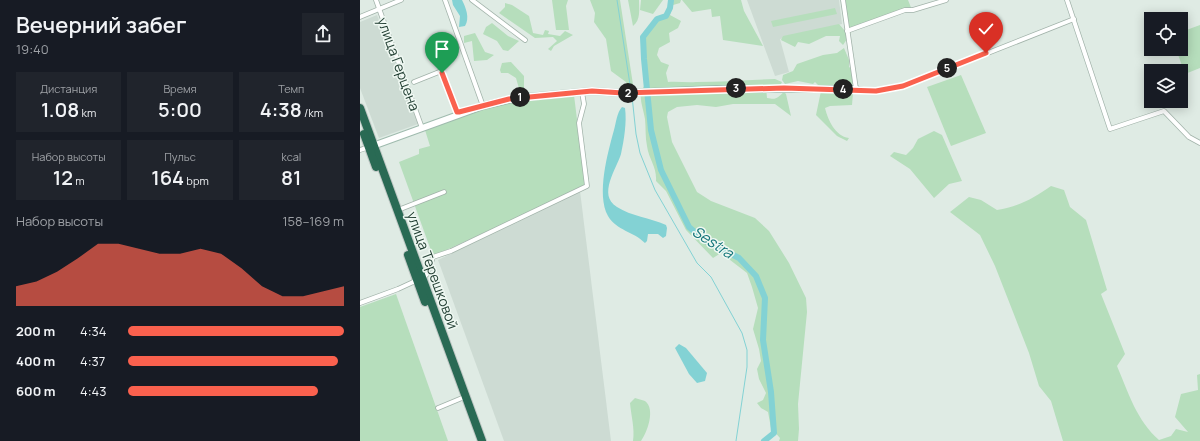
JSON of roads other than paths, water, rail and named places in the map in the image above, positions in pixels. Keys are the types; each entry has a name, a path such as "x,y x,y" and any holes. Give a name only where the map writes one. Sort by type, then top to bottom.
{"highway":[{"name":"улица Терешковой","path":"360,108 371,146 478,441"},
{"name":"улица Терешковой","path":"360,124 398,210 420,280 482,441"}],"street":[{"name":"улица Герцена","path":"376,0 422,128"},
{"path":"360,17 401,0"},
{"path":"445,0 480,106"},
{"path":"472,0 525,40"},
{"path":"843,0 856,89"},
{"path":"847,31 905,10 913,10 946,0"},
{"path":"1067,0 1110,128 1164,111 1189,137 1200,143"},
{"path":"414,82 439,72 442,73 457,112 516,98 582,92 623,93 784,88 856,89 876,91 902,87 1074,19"},
{"path":"360,303 420,280 427,274 433,257 450,251 586,186 579,123 584,104 582,92"},
{"path":"360,150 480,106"},
{"path":"398,210 444,192"},
{"path":"438,408 462,398"}],"water":[{"path":"452,0 462,0 467,16 465,26 459,27 460,16 453,5"},
{"path":"622,107 625,108 626,113 624,137 621,154 610,181 608,189 609,196 611,202 622,210 666,225 666,236 663,238 658,234 648,234 647,241 645,243 620,228 612,221 608,216 603,196 606,161 617,118"},
{"path":"679,344 686,348 707,373 705,381 697,383 689,374 675,348"}],"waterway":[{"path":"617,0 631,91"},
{"name":"Sestra","path":"671,0 670,8 666,16 657,19 643,37 651,130 661,170 689,227 704,240 739,258 756,276 765,298 763,340 771,392 774,433 764,441"},
{"path":"632,96 636,134 640,153 655,190 697,263 711,277 742,333 747,350 747,367 736,441"}]}
